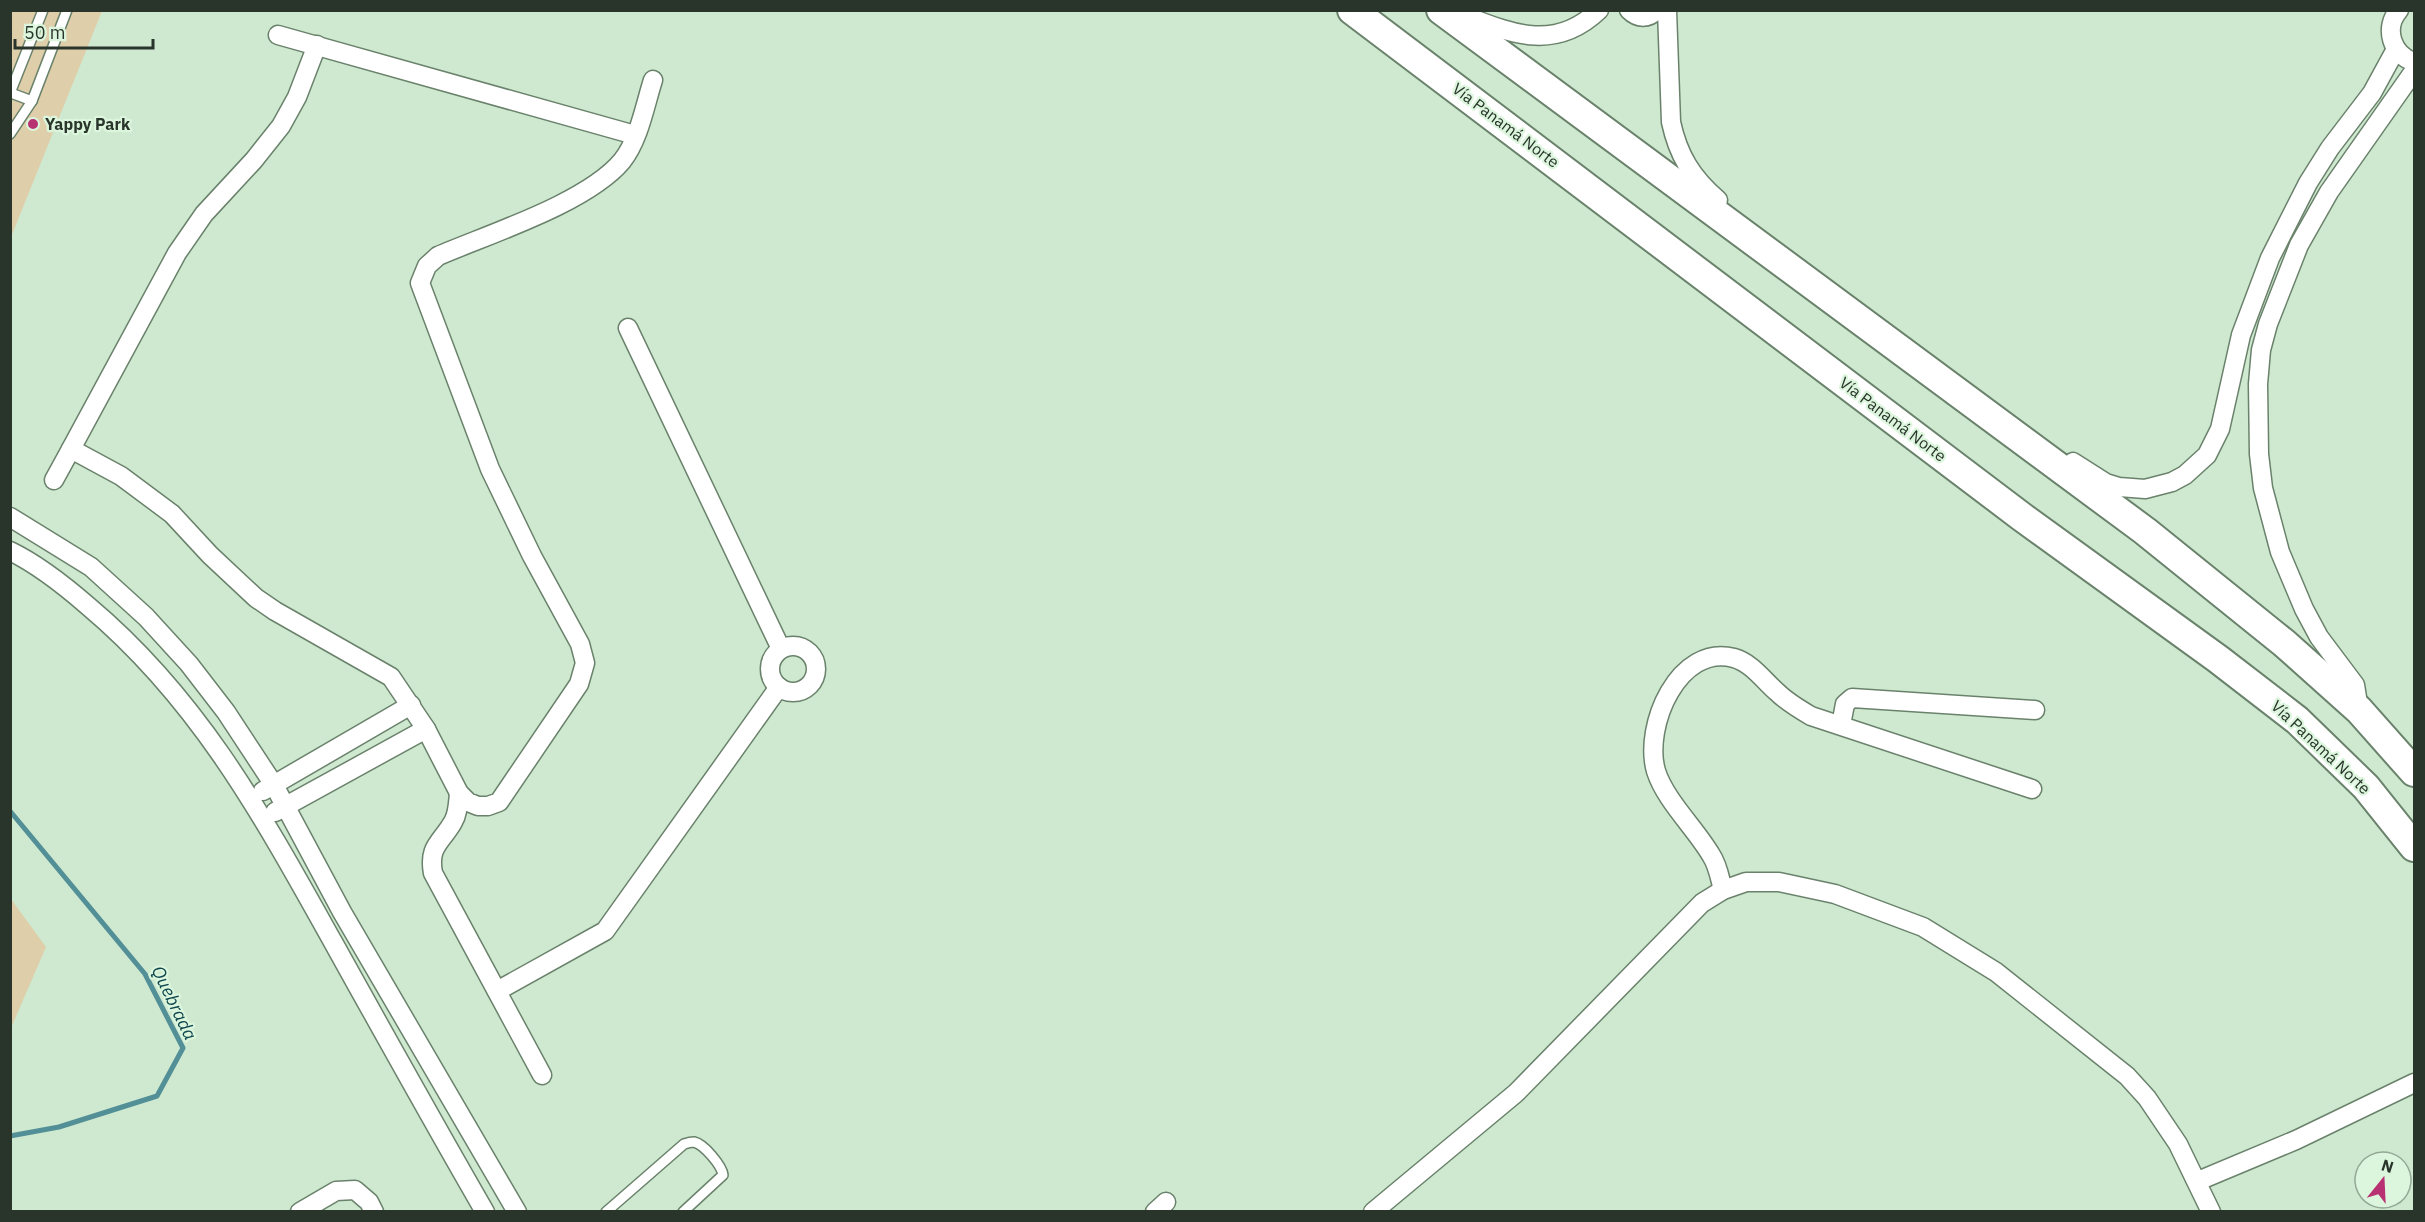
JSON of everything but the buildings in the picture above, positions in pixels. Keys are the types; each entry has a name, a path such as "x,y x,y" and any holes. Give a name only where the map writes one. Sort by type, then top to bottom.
{"main road":[{"name":"Vía Panamá Norte","path":"1352,10 2013,510 2218,659 2297,720 2366,787 2415,848"},
{"path":"1441,10 2145,531 2284,644 2359,710 2415,772"}],"street":[{"path":"1453,10 1520,35 1536,36 1567,31 1581,24 1599,10"},
{"path":"1629,10 1642,17 1648,17 1657,10"},
{"path":"1667,10 1671,122 1680,155 1694,177 1732,213 1741,232"},
{"path":"2395,12 2391,32 2396,49 2415,62"},
{"path":"278,35 636,135"},
{"path":"54,480 177,253 204,214 254,160 281,126 297,97 317,45"},
{"path":"2024,442 2049,447 2106,483 2132,489 2145,489 2172,482 2197,466 2207,455 2220,429 2241,336 2254,297 2288,220 2330,148 2372,93 2396,49"},
{"path":"2359,710 2355,685 2319,637 2304,609 2280,552 2263,488 2259,454 2258,384 2261,350 2268,324 2299,245 2329,192 2415,71"},
{"path":"71,448 121,476 172,514 210,555 256,598 275,612 391,677 426,729 459,793 468,802 478,806 500,802 579,684 585,663 580,644 532,556 490,469 420,283 427,266 438,256 565,202 596,184 622,161 636,135 653,80"},
{"path":"628,328 781,649"},
{"path":"10,517 91,567 146,617 189,664 226,712 274,785 342,912 517,1212"},
{"path":"10,551 67,588 111,625 139,653 204,729 251,798 484,1212"},
{"path":"790,645 800,646 815,660 817,670 814,680 807,687 798,691 788,691 779,687 773,680 770,672 774,655 781,649 790,645"},
{"path":"1723,890 1713,858 1656,771 1654,747 1659,719 1677,680 1695,662 1716,656 1736,658 1754,670 1792,705 1810,716 2032,789"},
{"path":"497,991 605,931 779,687"},
{"path":"1841,725 1845,704 1852,698 2035,710"},
{"path":"251,798 411,705"},
{"path":"263,819 426,729"},
{"path":"459,793 453,822 434,847 430,860 433,873 542,1075"},
{"path":"1373,1212 1516,1092 1702,903 1723,890 1746,882 1779,882 1835,894 1923,927 1996,972 2127,1076 2147,1098 2178,1144 2198,1181 2211,1212"},
{"path":"2198,1181 2296,1140 2415,1083"},
{"path":"300,1212 336,1191 355,1190 369,1202 374,1212"}],"lane":[{"path":"32,101 10,93 43,10"},
{"path":"10,134 32,101 67,10"},
{"path":"606,1212 684,1144 692,1142 700,1144 722,1167 723,1175 683,1212"}],"shaded area":[{"name":"Yappy Park","path":"11,11 102,11 11,237"},
{"path":"11,899 46,947 11,1028"}],"waterway":[{"name":"Quebrada","path":"10,811 145,974 183,1048 157,1096 59,1127 10,1136"}],"place":[{"name":"Yappy Park","path":"33,124"}]}
